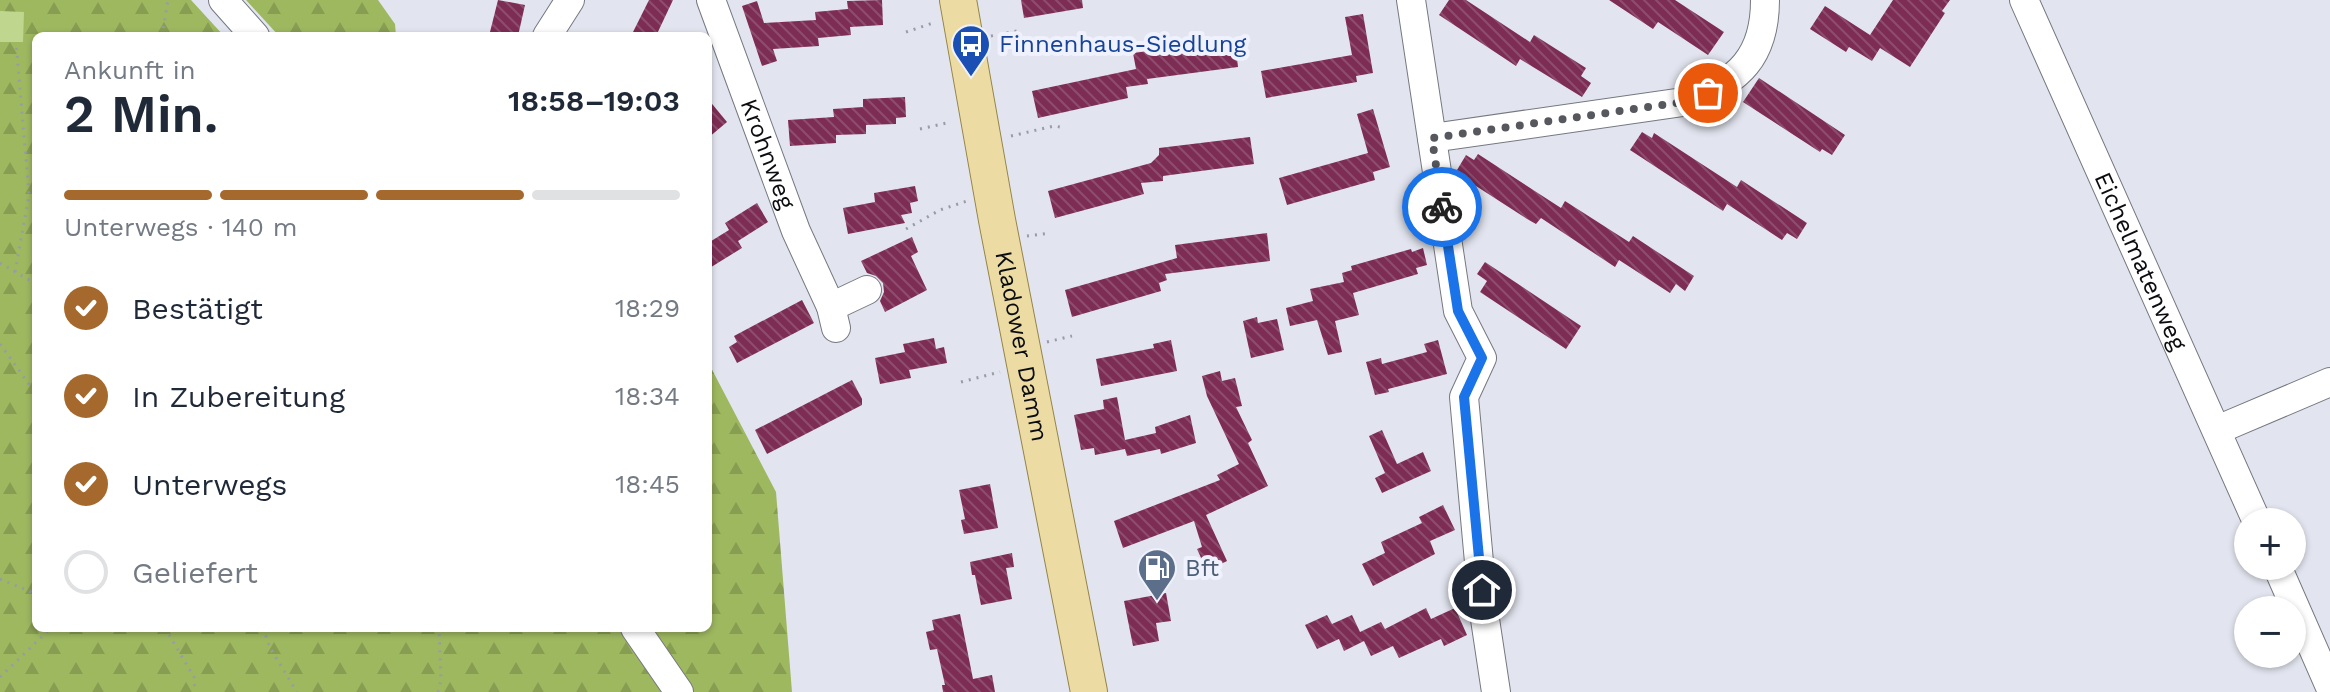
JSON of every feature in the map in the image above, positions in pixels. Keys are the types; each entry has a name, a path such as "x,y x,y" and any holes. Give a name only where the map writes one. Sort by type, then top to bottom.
{"main road":[{"name":"Kladower Damm","path":"947,11 997,220 1089,692"}],"street":[{"path":"223,0 251,32"},
{"path":"550,32 570,0"},
{"name":"Krohnweg","path":"711,0 796,231 834,317 867,290"},
{"path":"1411,0 1458,311 1482,358 1464,397 1483,606 1496,692"},
{"path":"1432,138 1690,101 1723,87 1753,53 1764,28 1765,0"},
{"name":"Eichelmatenweg","path":"2024,0 2251,508"},
{"path":"2217,430 2330,382"},
{"path":"2283,580 2330,687"},
{"path":"638,632 679,692"}],"path":[{"path":"163,32 168,0"},
{"path":"906,32 947,11"},
{"path":"983,37 1017,31 1022,33"},
{"path":"15,272 29,195 16,42"},
{"path":"920,129 956,120"},
{"path":"1004,137 1060,127"},
{"path":"906,229 940,210 971,200"},
{"path":"1023,237 1050,233"},
{"path":"0,263 32,282"},
{"path":"1043,343 1072,336"},
{"path":"0,344 32,388"},
{"path":"961,382 1008,370"},
{"path":"0,579 32,592"},
{"path":"0,677 47,632"},
{"path":"167,632 194,677 195,692"},
{"path":"264,632 270,648 297,692"},
{"path":"438,692 441,680 439,632"}],"green space":[{"path":"0,0 191,0 220,32 32,32 32,632 712,632 712,370 776,492 792,692 0,692"},
{"path":"246,0 378,0 395,24 396,32 275,32"},
{"path":"0,11 24,12 23,42 0,42"}],"building":[{"path":"498,0 525,5 519,32 490,32"},
{"path":"649,0 673,0 658,32 633,32"},
{"path":"882,0 883,25 850,27 851,35 818,38 819,46 773,49 777,61 762,66 742,6 757,1 764,23 816,20 815,12 848,9 847,1"},
{"path":"1021,0 1082,0 1083,8 1024,18"},
{"path":"1449,0 1466,0 1530,42 1534,35 1586,68 1581,76 1591,83 1582,97 1520,59 1516,66 1439,15"},
{"path":"1609,0 1675,0 1724,32 1708,55 1658,22 1653,29"},
{"path":"1893,0 1950,0 1910,67 1880,48 1872,61 1849,47 1846,52 1810,29 1825,6 1870,35"},
{"path":"1363,14 1373,73 1356,76 1357,82 1266,98 1261,71 1352,55 1345,17"},
{"path":"1235,40 1238,67 1147,79 1148,84 1126,87 1128,98 1038,118 1032,91 1136,69 1133,53"},
{"path":"1759,78 1845,135 1832,155 1822,149 1820,152 1743,102"},
{"path":"905,97 906,117 896,118 896,124 866,125 866,134 836,135 836,143 790,146 788,120 834,117 833,109 863,107 863,99"},
{"path":"712,104 727,122 712,135"},
{"path":"1373,109 1390,167 1373,172 1375,180 1287,205 1279,178 1368,153 1357,114"},
{"path":"1642,132 1652,138 1654,133 1737,187 1741,180 1807,223 1797,239 1787,233 1782,240 1727,204 1723,211 1630,150"},
{"path":"1250,137 1254,164 1163,176 1163,181 1141,183 1144,194 1055,218 1048,191 1151,163 1159,155 1159,148"},
{"path":"1478,154 1561,208 1565,201 1629,242 1633,236 1694,276 1685,291 1676,284 1670,293 1619,260 1615,267 1541,218 1536,224 1462,177 1464,175 1457,170 1466,155 1474,160"},
{"path":"915,186 918,201 910,203 912,213 901,215 905,223 848,234 843,208 875,202 874,193"},
{"path":"757,203 768,222 738,241 742,248 712,267 712,241 729,230 725,223"},
{"path":"1267,233 1270,261 1165,274 1167,280 1159,283 1161,291 1072,317 1065,290 1177,258 1175,245"},
{"path":"912,237 918,252 911,256 927,290 885,312 880,301 884,292 883,283 867,273 861,261"},
{"path":"1423,248 1427,265 1416,268 1418,274 1353,293 1359,315 1335,321 1342,352 1328,355 1317,320 1290,326 1286,308 1313,301 1310,289 1344,282 1342,273 1352,270 1351,266"},
{"path":"1485,262 1581,326 1566,349 1480,292 1487,281 1477,274"},
{"path":"802,300 814,323 737,363 729,347 737,342 734,336"},
{"path":"1257,317 1258,323 1277,319 1284,350 1251,358 1243,321"},
{"path":"934,338 936,349 944,347 947,363 909,370 911,378 880,384 875,358 905,352 903,344"},
{"path":"1171,340 1177,371 1101,386 1096,359 1154,348 1153,344"},
{"path":"1438,340 1447,374 1375,395 1366,362 1381,358 1382,364 1427,352 1424,344"},
{"path":"1220,371 1222,381 1235,378 1242,406 1236,407 1252,440 1248,443 1268,486 1206,515 1227,561 1207,571 1197,549 1202,547 1194,521 1123,548 1114,521 1220,480 1217,475 1239,464 1207,396 1202,376"},
{"path":"852,380 862,405 767,454 755,430"},
{"path":"1117,397 1125,440 1156,433 1155,427 1190,415 1196,443 1161,454 1160,449 1127,456 1125,449 1095,455 1094,448 1081,450 1074,415 1104,409 1103,400"},
{"path":"1382,430 1397,464 1423,452 1431,471 1382,493 1375,478 1385,473 1369,436"},
{"path":"990,484 998,528 964,534 961,520 965,519 959,490"},
{"path":"1443,505 1455,530 1430,541 1435,554 1373,586 1362,564 1385,553 1381,542 1422,523 1419,517"},
{"path":"1012,553 1014,567 1006,568 1012,599 981,605 970,562"},
{"path":"1166,593 1171,621 1156,623 1159,641 1133,646 1124,601"},
{"path":"1426,608 1431,619 1455,608 1467,635 1444,646 1441,639 1399,658 1393,646 1371,656 1364,641 1344,651 1339,639 1317,649 1305,625 1327,615 1332,624 1352,615 1360,632 1381,622 1385,629"},
{"path":"960,614 973,679 992,675 995,692 943,692 942,685 945,685 937,649 930,650 926,632 934,630 932,620"}],"way so far":[{"path":"1442,207 1432,138 1690,101 1708,93"}],"place":[{"name":"Finnenhaus-Siedlung","path":"971,78"},
{"name":"Bft","path":"1157,602"}],"route":[{"path":"1442,207 1458,311 1482,358 1464,397 1482,590"}]}
